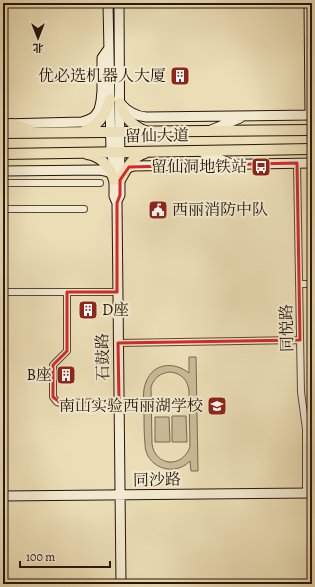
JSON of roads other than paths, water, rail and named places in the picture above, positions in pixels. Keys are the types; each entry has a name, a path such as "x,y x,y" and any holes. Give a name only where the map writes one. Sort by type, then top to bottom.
{"main road":[{"name":"石鼓路","path":"108,3 110,99 115,132 116,152 114,164 114,196 117,203 121,584"},
{"name":"石鼓路","path":"115,132 120,103 119,3"},
{"path":"120,103 132,114 146,117 311,115 309,3"},
{"path":"7,124 82,122 94,117 99,110 101,102 102,58 109,48"},
{"path":"78,132 89,129 99,122 106,113 110,99"},
{"path":"120,103 124,113 132,123 140,129 153,132"},
{"path":"200,131 212,129 250,116"},
{"path":"7,124 39,133"},
{"name":"留仙大道","path":"3,133 312,130"},
{"name":"留仙大道","path":"3,154 312,149"},
{"path":"115,178 136,158 151,151"},
{"path":"196,151 236,164"},
{"path":"81,152 91,154 98,158 115,178"},
{"path":"3,161 18,153"},
{"path":"127,168 134,166 312,163"},
{"path":"3,171 105,170 115,178"},
{"name":"同沙路","path":"3,496 309,493"}],"street":[{"name":"同悦路","path":"297,163 301,392 306,429 309,493"},
{"path":"3,183 100,183"},
{"path":"3,209 84,209"},
{"path":"299,284 312,284"},
{"path":"3,292 117,292"},
{"path":"67,292 67,351 53,365 53,397 57,402 61,403 119,402"},
{"path":"118,343 300,340"}],"place":[{"name":"优必选机器人大厦","path":"180,76"},
{"name":"留仙洞地铁站","path":"261,167"},
{"name":"西丽消防中队","path":"158,210"},
{"name":"D座","path":"88,310"},
{"name":"B座","path":"66,375"},
{"name":"南山实验西丽湖学校","path":"217,406"}]}
